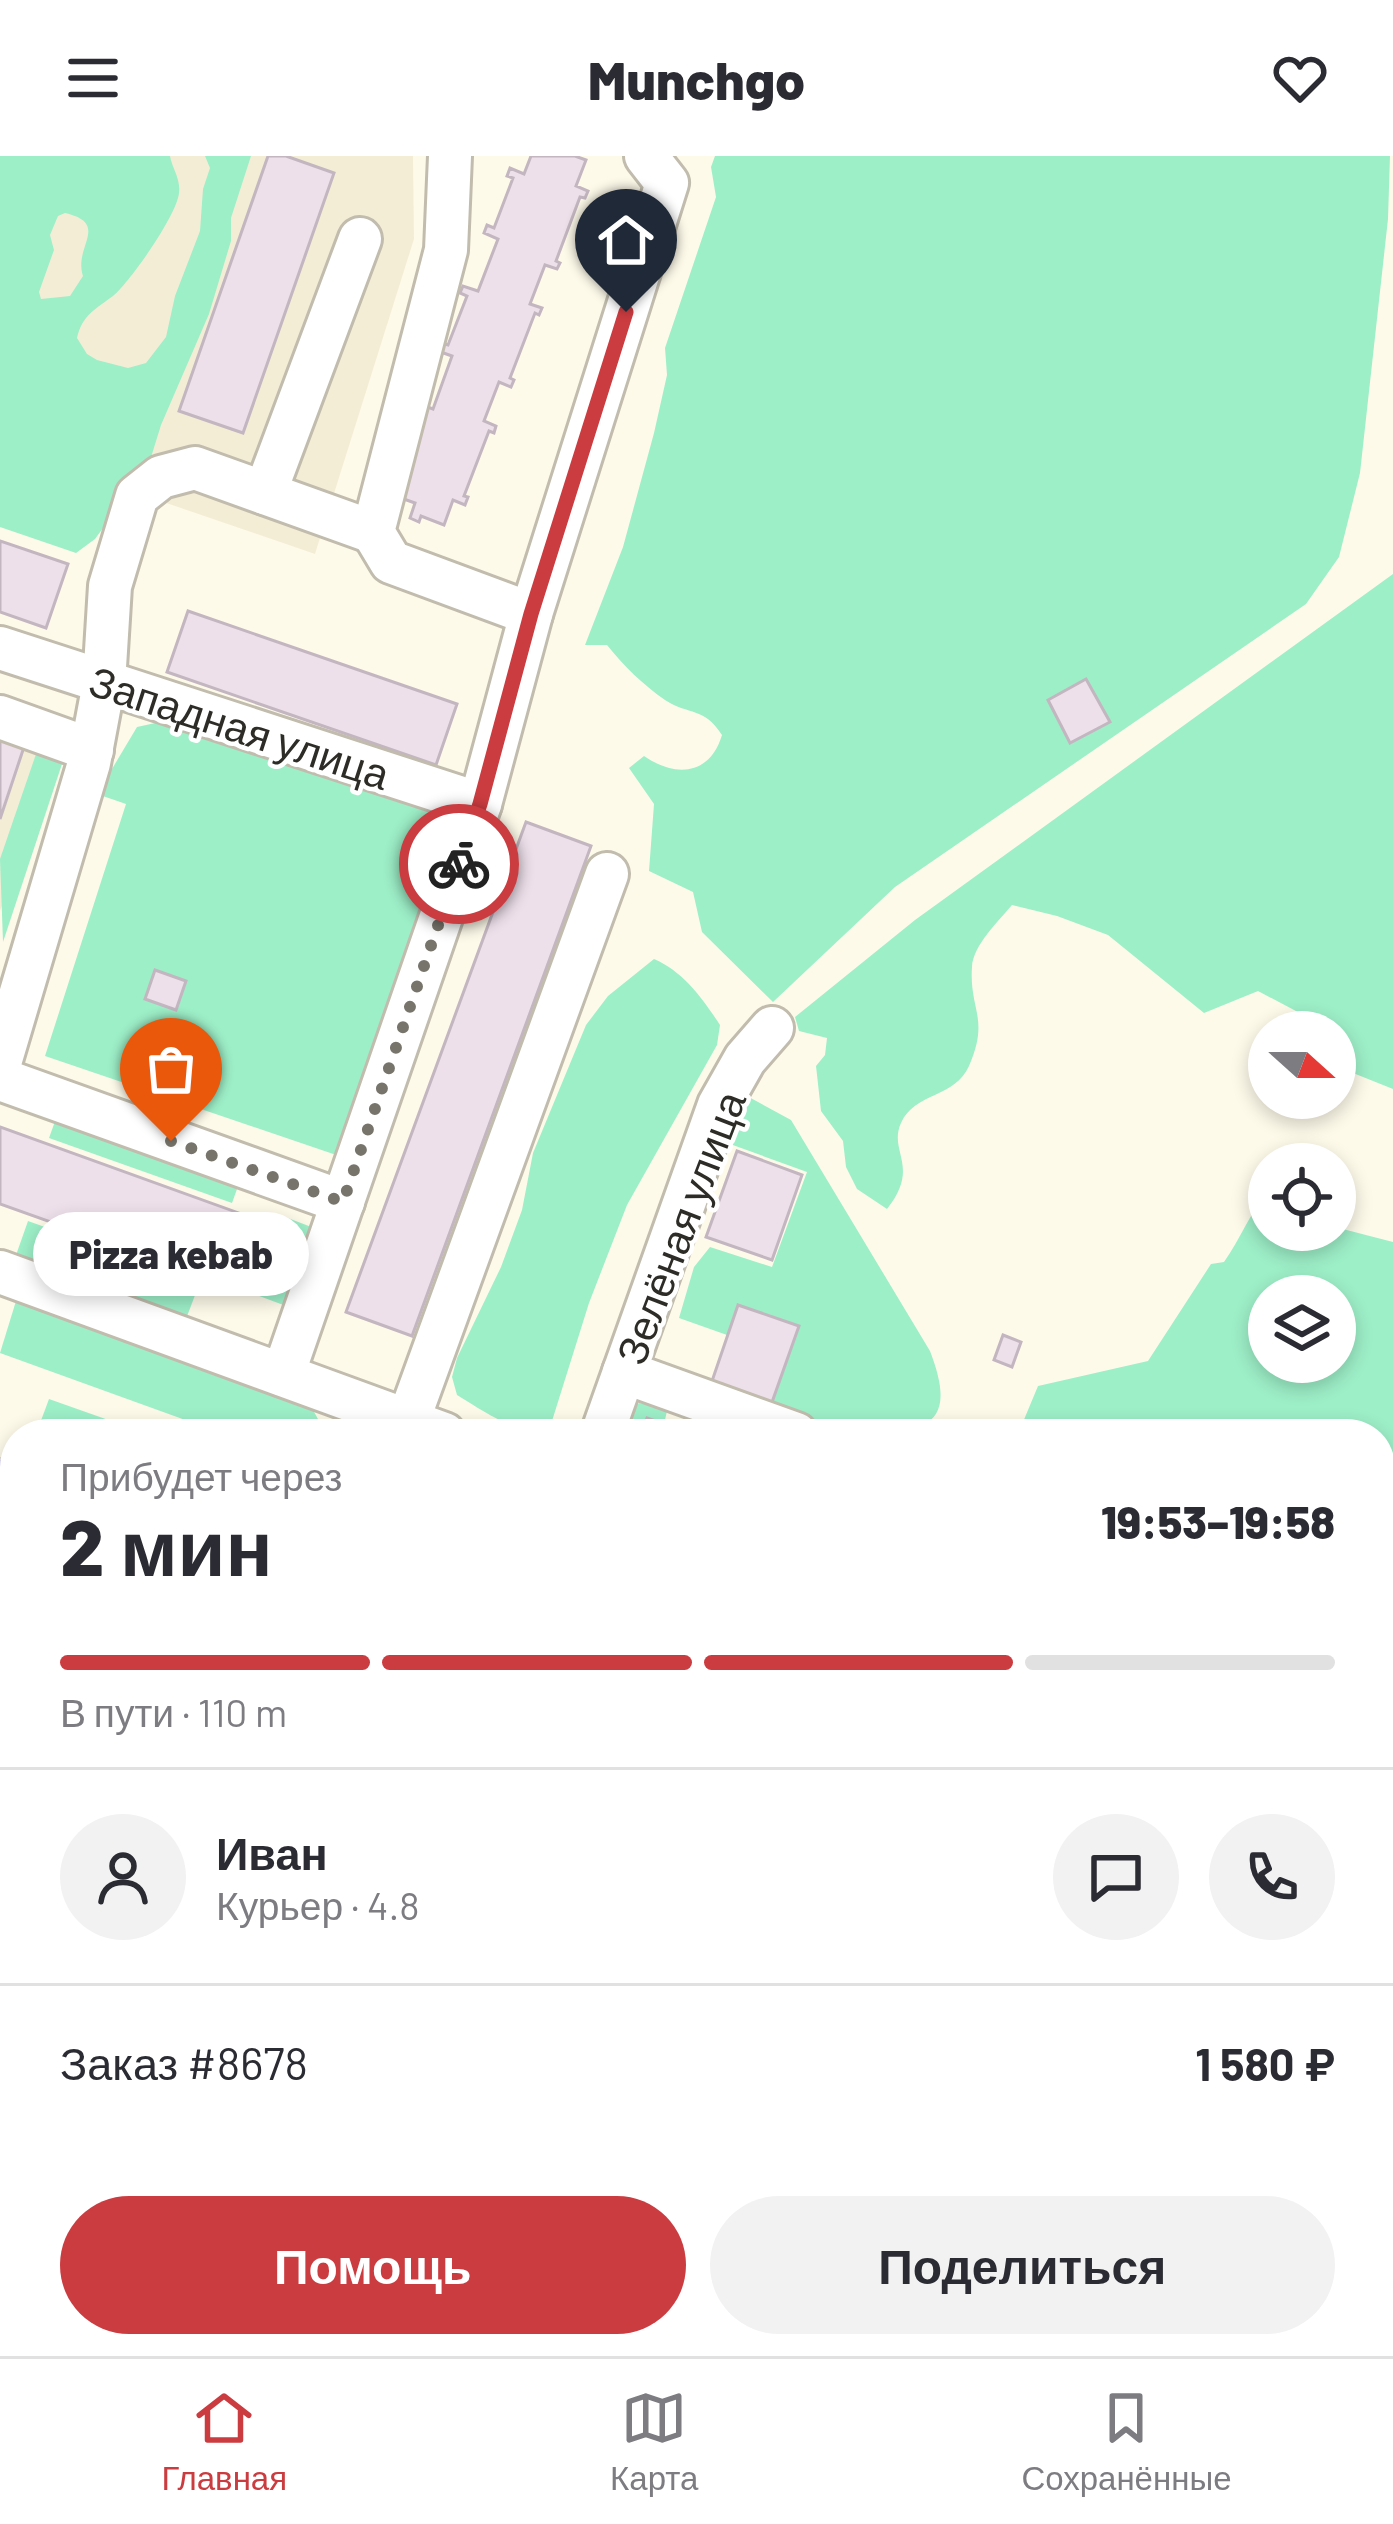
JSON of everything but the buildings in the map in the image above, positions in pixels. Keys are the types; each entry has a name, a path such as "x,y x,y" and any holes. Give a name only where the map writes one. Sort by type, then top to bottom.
{"street":[{"path":"373,532 446,250 450,156"},
{"path":"283,1375 480,804 656,169"},
{"path":"265,494 360,239"},
{"path":"0,1063 92,750 104,682 110,586 137,496 160,477 194,468 373,532 391,562 531,614"},
{"name":"Западная улица","path":"0,648 480,804"},
{"path":"0,717 92,750"},
{"path":"429,1419 607,874"},
{"name":"Зелёная улица","path":"607,1419 719,1105 745,1059 772,1028"},
{"path":"0,1079 343,1202"},
{"path":"0,1271 402,1419"},
{"path":"624,1372 754,1419"}],"shaded area":[{"path":"3,156 413,156 414,239 315,554 0,446"},
{"path":"0,696 69,721 0,911"}],"green space":[{"path":"0,156 170,156 179,188 170,216 130,277 86,318 77,338 97,360 128,368 146,363 166,337 175,296 200,231 203,189 210,168 205,156 251,156 209,314 148,467 95,539 76,553 0,527","holes":["65,213 79,218 88,230 83,276 70,296 41,299 39,292 54,250 50,235 58,216"]},
{"path":"715,156 1390,156 1388,219 1360,473 1339,557 1306,604 895,887 773,1002 702,932 693,892 649,871 654,804 629,768 644,756 668,768 690,769 709,758 722,735 702,715 657,694 607,645 585,645 623,547 654,433 667,375 665,348 716,197 711,167"},
{"path":"1393,574 1393,1089 1356,1074 1356,1011 1296,1011 1258,991 1204,1013 1108,935 1012,905 973,959 978,1036 969,1066 954,1084 916,1106 901,1123 902,1182 887,1209 857,1189 846,1167 843,1141 821,1111 816,1066 825,1055 827,1038 799,1031 795,1017 915,920"},
{"path":"178,718 442,803 455,841 348,1159 45,1056 126,804 97,794 137,727"},
{"path":"36,754 62,764 3,942 0,859"},
{"path":"654,959 684,979 707,1006 720,1025 717,1045 627,1205 589,1303 553,1419 499,1419 457,1395 452,1377 522,1210 533,1153 586,1025 608,996"},
{"path":"747,1096 791,1120 930,1351 940,1391 939,1406 931,1419 774,1419 718,1397 798,1326 739,1305 727,1335 679,1318 694,1267 710,1247 772,1267 807,1172 730,1144"},
{"path":"58,1113 241,1178 232,1203 49,1138"},
{"path":"280,1215 314,1228 286,1306 251,1293"},
{"path":"28,1221 200,1282 186,1319 15,1258"},
{"path":"1248,1222 1248,1251 1356,1251 1356,1232 1393,1242 1393,1419 1024,1419 1038,1386 1148,1361 1211,1264 1224,1262"},
{"path":"16,1301 312,1408 318,1419 183,1419 0,1353"},
{"path":"49,1399 106,1419 42,1419"},
{"path":"639,1403 668,1407 665,1419 627,1419"}],"way so far":[{"path":"171,1141 343,1202 459,864"}],"place":[{"name":"Pizza kebab","path":"171,1141"}],"route":[{"path":"459,864 626,312"}]}
